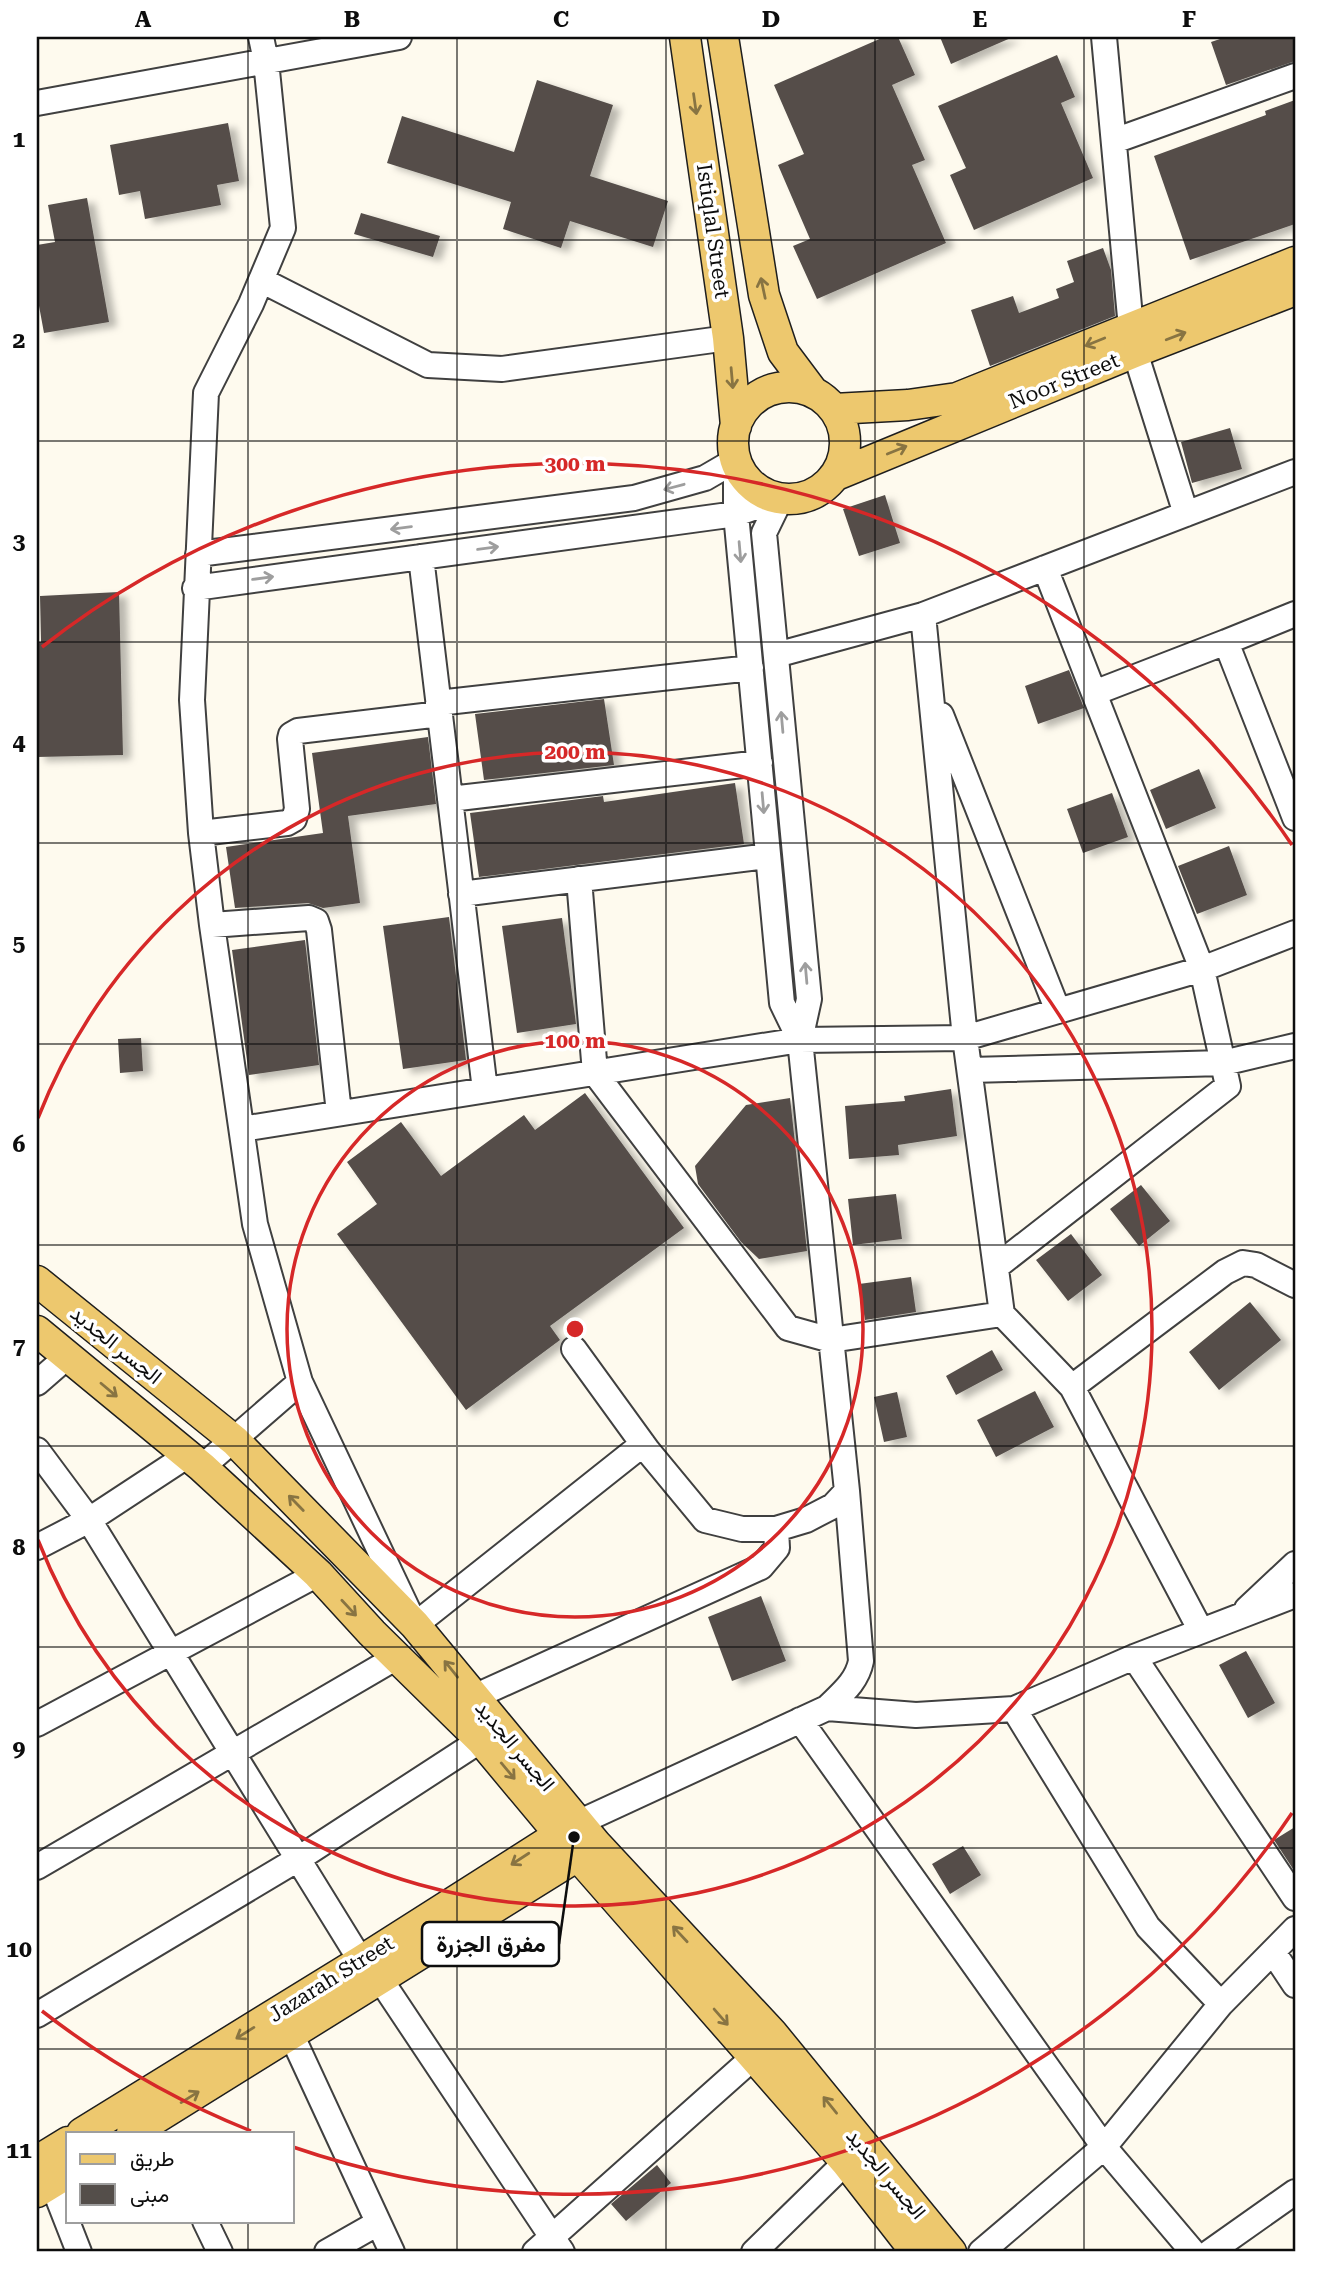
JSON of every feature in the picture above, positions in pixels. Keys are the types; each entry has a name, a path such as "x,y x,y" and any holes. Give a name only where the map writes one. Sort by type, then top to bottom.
{"main road":[{"name":"Istiqlal Street","path":"685,37 728,338 736,426"},
{"name":"Istiqlal Street","path":"723,37 764,295 783,352 823,400"},
{"name":"Noor Street","path":"834,476 1133,340 1295,262"},
{"name":"Noor Street","path":"823,400 908,405 957,398 1295,290"},
{"path":"795,387 823,400 842,425 845,442 842,460 834,476 824,487 796,498 766,494 753,485 736,460 733,437 745,409 758,396 776,388 795,387"},
{"name":"الجسر الجديد","path":"37,1281 235,1441 415,1625 474,1697 578,1839 755,2056 846,2162 916,2252"},
{"name":"الجسر الجديد","path":"37,1331 195,1461 318,1574 397,1657 772,2033 951,2252"},
{"name":"Jazarah Street","path":"84,2132 371,1970 578,1839"},
{"name":"Jazarah Street","path":"136,2132 161,2125 291,2034 371,1970"},
{"path":"48,2177 66,2146"}],"street":[{"path":"261,37 284,228 206,393 195,588 192,700 201,833 212,925 256,1224 300,1382 415,1625 643,1444"},
{"path":"37,103 399,37"},
{"path":"1104,37 1133,340 1186,514"},
{"path":"1114,141 1295,76"},
{"path":"261,280 428,365 502,369 728,338"},
{"path":"198,554 634,498 705,478 736,460"},
{"path":"736,460 736,514 782,1003 800,1040"},
{"path":"776,655 923,615 1295,472"},
{"path":"195,588 736,514 782,498"},
{"path":"578,1839 827,1708 853,1681 861,1661 800,1040 808,999 764,533 782,498"},
{"path":"421,557 485,1090"},
{"path":"996,1267 1228,1086 1202,969 1045,568"},
{"path":"1094,693 1295,614"},
{"path":"923,615 965,1038 1002,1314 1072,1387 1201,1631"},
{"path":"1226,642 1289,782 1295,818"},
{"path":"201,833 287,823 294,819 297,809 290,740 291,735 298,731 439,709 751,668"},
{"path":"930,688 1058,1011"},
{"path":"450,799 760,763"},
{"path":"461,894 768,856"},
{"path":"579,879 595,1073 788,1328 831,1340 1002,1314"},
{"path":"212,925 309,918 316,921 339,1113"},
{"path":"242,1129 800,1040 965,1038 1202,969 1295,933"},
{"path":"970,1070 1223,1063 1295,1046"},
{"path":"1072,1387 1225,1272 1243,1263 1256,1265 1295,1285"},
{"path":"573,1349 643,1444 705,1520 742,1530 776,1529 806,1520 833,1506 846,1492"},
{"path":"37,1383 68,1356"},
{"path":"37,1547 235,1441 300,1382"},
{"path":"37,1450 89,1520 298,1859 550,2248 755,2056"},
{"path":"474,1697 761,1566 777,1548 776,1529"},
{"path":"1239,1616 1295,1564"},
{"path":"37,1724 318,1574"},
{"path":"827,1708 916,1714 1014,1709 1134,1657 1295,1595"},
{"path":"37,1867 397,1657"},
{"path":"1134,1657 1295,1898"},
{"path":"1014,1709 1148,1927 1221,2004"},
{"path":"800,1720 1104,2147 1193,2252"},
{"path":"37,2015 298,1859 481,1740"},
{"path":"981,2252 1104,2147 1221,2004 1295,1929"},
{"path":"1273,1952 1295,1985"},
{"path":"291,2034 392,2252"},
{"path":"754,2252 846,2162"},
{"path":"48,2177 66,2221"},
{"path":"1210,2252 1295,2192"},
{"path":"67,2222 79,2252"},
{"path":"205,2222 220,2252"},
{"path":"327,2252 378,2223"}],"building":[{"path":"884,37 898,37 915,75 892,85 925,160 912,165 946,243 817,299 793,246 810,239 778,165 804,154 774,85"},
{"path":"940,37 1013,37 951,64"},
{"path":"1226,37 1295,37 1295,61 1226,85 1211,42"},
{"path":"1057,55 1075,97 1061,103 1093,178 974,230 950,175 966,168 938,106"},
{"path":"537,80 613,105 590,176 668,201 653,247 570,221 561,248 503,229 511,202 387,163 402,116 514,152"},
{"path":"1295,100 1295,224 1190,260 1154,156 1266,115 1265,111"},
{"path":"228,123 239,181 217,185 221,205 145,219 140,191 119,195 110,145"},
{"path":"87,198 109,322 44,333 37,295 37,245 55,242 48,205"},
{"path":"361,213 440,236 433,257 354,234"},
{"path":"1103,248 1111,270 1115,316 990,366 971,310 1013,296 1019,313 1059,298 1056,289 1074,282 1067,261"},
{"path":"1230,428 1242,469 1192,483 1181,442"},
{"path":"885,495 900,543 859,556 843,509"},
{"path":"119,592 123,755 37,757 37,642 41,642 40,596"},
{"path":"1069,670 1084,708 1038,724 1025,686"},
{"path":"604,699 614,765 484,780 475,714"},
{"path":"428,737 436,804 348,816 360,903 323,908 308,903 235,908 226,847 323,833 312,753"},
{"path":"1199,769 1216,808 1166,829 1150,790"},
{"path":"735,783 744,844 479,877 470,813 603,796 604,802"},
{"path":"1112,793 1128,837 1083,853 1067,809"},
{"path":"1229,846 1247,895 1197,914 1178,866"},
{"path":"449,917 466,1060 403,1069 383,926"},
{"path":"562,918 576,1024 517,1033 502,926"},
{"path":"305,940 319,1065 249,1075 232,950"},
{"path":"141,1038 143,1071 120,1073 118,1039"},
{"path":"951,1089 957,1136 898,1145 899,1155 849,1159 845,1106 905,1101 904,1096"},
{"path":"585,1093 684,1228 550,1326 560,1340 466,1410 337,1234 377,1204 347,1162 401,1122 441,1176 524,1115 535,1130"},
{"path":"790,1098 807,1251 759,1259 741,1242 698,1184 695,1166 746,1105"},
{"path":"1141,1185 1170,1221 1139,1246 1110,1209"},
{"path":"896,1194 902,1239 853,1245 848,1199"},
{"path":"1071,1234 1102,1275 1068,1301 1036,1260"},
{"path":"911,1277 916,1312 865,1320 859,1284"},
{"path":"1250,1302 1281,1340 1219,1390 1189,1352"},
{"path":"992,1350 1003,1370 956,1395 946,1376"},
{"path":"1035,1391 1054,1427 996,1457 977,1420"},
{"path":"897,1392 907,1437 884,1442 874,1397"},
{"path":"761,1596 786,1661 732,1681 708,1617"},
{"path":"1246,1651 1275,1703 1248,1718 1219,1665"},
{"path":"1295,1827 1295,1872 1274,1840"},
{"path":"963,1846 981,1875 950,1894 932,1864"},
{"path":"657,2165 671,2183 626,2221 611,2204"}],"place":[{"name":"مفرق الجزرة","path":"574,1837"}]}
